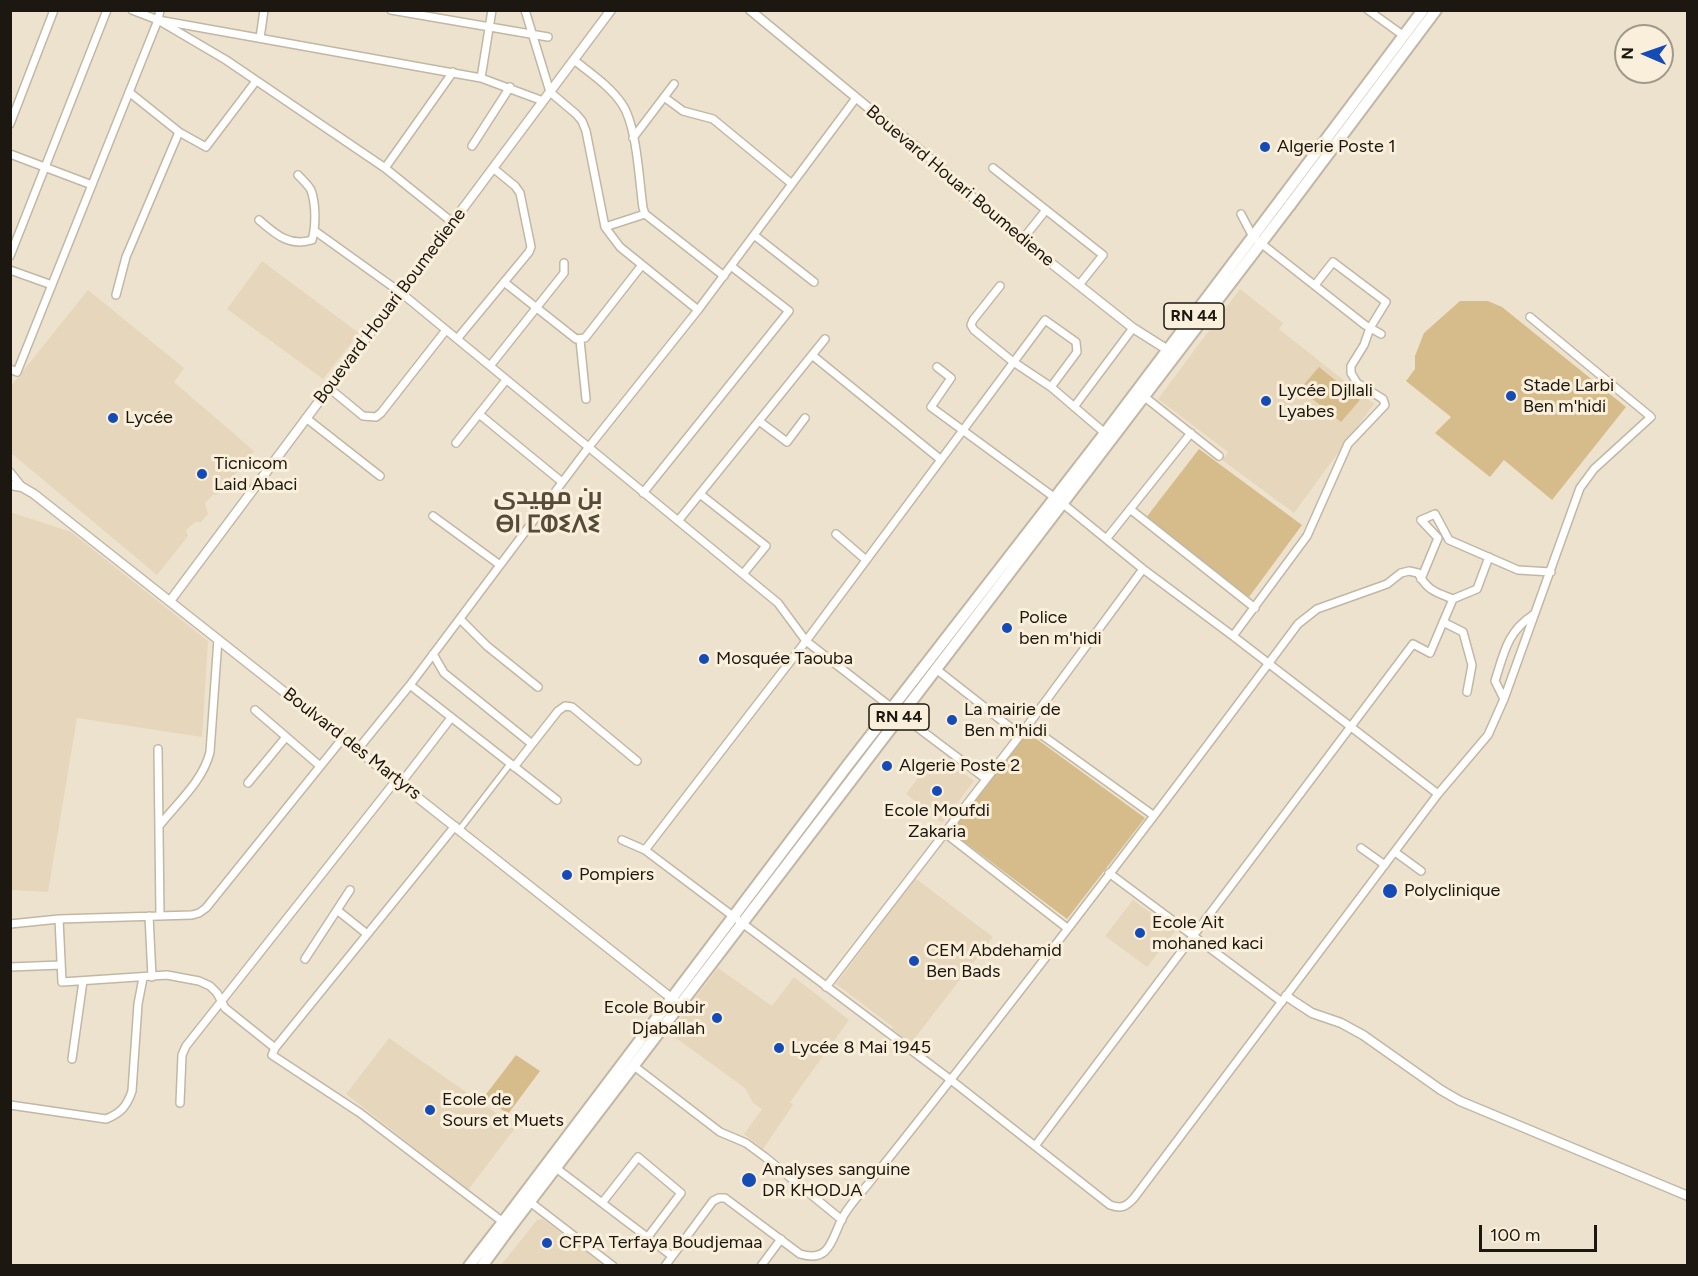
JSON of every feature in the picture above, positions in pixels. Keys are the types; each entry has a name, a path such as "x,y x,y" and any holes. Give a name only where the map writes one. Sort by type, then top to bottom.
{"main road":[{"name":"RN 44","path":"1286,202 1423,10"},
{"name":"RN 44","path":"482,1266 506,1226 737,920 1286,202 1436,10"},
{"name":"RN 44","path":"896,712 936,669 1058,501"},
{"name":"RN 44","path":"469,1266 530,1202 634,1066 676,1001"}],"street":[{"path":"10,124 54,10"},
{"path":"11,254 107,10"},
{"path":"132,10 158,20 226,60 385,168 452,222"},
{"path":"10,369 17,372 158,20 160,10"},
{"path":"260,38 264,10"},
{"path":"392,10 548,36"},
{"path":"481,78 492,10"},
{"path":"525,10 550,92 576,114 586,131 605,227 620,247 698,310"},
{"name":"Bouevard Houari Boumediene","path":"170,601 611,10"},
{"name":"Bouevard Houari Boumediene","path":"750,10 939,166 998,221 1133,328 1171,352"},
{"path":"1368,10 1404,36"},
{"path":"158,20 453,72 510,87 543,101"},
{"path":"574,60 603,84 626,110 633,138 645,214 724,276"},
{"path":"385,168 453,72"},
{"path":"129,92 179,132 206,147 256,81"},
{"path":"633,138 674,84"},
{"path":"472,146 510,87"},
{"path":"664,97 683,111 713,119 792,184"},
{"path":"358,749 410,685 588,447 698,310 856,98"},
{"path":"116,295 126,257 179,132"},
{"path":"10,154 92,185"},
{"path":"457,339 528,252 531,241 520,193 516,186 493,168"},
{"path":"993,168 1103,255 1079,285"},
{"path":"259,220 281,238 304,243 312,240 315,231 313,199 310,188 298,175"},
{"path":"1022,240 1046,210"},
{"path":"605,227 645,214"},
{"path":"1241,214 1257,240 1370,328 1381,334"},
{"path":"315,231 400,292 778,603 806,641 986,779"},
{"path":"754,235 814,282"},
{"path":"490,366 564,273 564,262"},
{"path":"1233,636 1306,536 1348,444 1385,405 1383,399 1357,383 1350,366 1364,345 1370,328 1386,302 1333,262 1315,285"},
{"path":"504,282 580,340 585,338 642,265"},
{"path":"643,493 789,310 731,266"},
{"path":"10,270 52,285"},
{"path":"1000,286 971,325 974,330 1012,361 1051,387 1109,435"},
{"path":"622,840 645,850 951,1080 1110,1204 1118,1208 1128,1204 1438,794 1488,735 1504,699 1533,615 1551,573 1580,488 1594,469 1651,417 1530,317"},
{"path":"645,850 806,641 1044,320 1076,342 1078,347 1077,352 1051,387"},
{"path":"1074,407 1133,328"},
{"path":"329,388 363,416 376,417 446,330"},
{"path":"678,521 825,339"},
{"path":"580,340 586,399"},
{"path":"812,355 940,459"},
{"path":"937,367 951,378 931,407 1107,538 1143,569 1438,794"},
{"path":"456,443 506,380"},
{"path":"1141,393 1219,456"},
{"path":"479,414 562,482"},
{"path":"306,418 380,476"},
{"path":"759,420 787,442 805,418"},
{"path":"1107,538 1191,433"},
{"path":"10,472 22,487"},
{"path":"10,485 22,487"},
{"name":"Boulvard des Martyrs","path":"22,487 43,501 676,1001"},
{"path":"700,494 766,546 743,574"},
{"path":"1130,509 1255,608"},
{"path":"1421,579 1438,538 1421,520 1435,514 1449,540 1518,570 1551,573"},
{"path":"433,516 500,565"},
{"path":"837,534 866,560"},
{"path":"665,1266 713,1201 718,1198 725,1198 800,1254 808,1257 819,1256 826,1250 844,1215 951,1080 1298,624 1317,609 1387,584 1401,573 1409,571 1418,573 1426,587 1432,591 1453,599 1477,589 1489,557"},
{"path":"826,987 1028,725 1143,569"},
{"path":"1035,1146 1413,644 1430,653 1453,599"},
{"path":"1504,699 1495,681 1506,646 1510,636 1521,623 1533,615"},
{"path":"460,619 487,646 538,687"},
{"path":"1443,622 1463,632 1472,665 1467,692"},
{"path":"159,826 201,775 208,763 218,639"},
{"path":"433,654 444,673 532,744"},
{"path":"936,669 1020,735"},
{"path":"410,685 557,800"},
{"path":"506,1226 360,1113 272,1055 275,1048 367,934 558,711 565,706 572,707 637,761"},
{"path":"255,710 320,766"},
{"path":"180,1103 182,1055 197,1031 452,718"},
{"path":"1028,725 1153,815"},
{"path":"248,783 286,737"},
{"path":"10,924 59,919 199,913 206,908 343,738"},
{"path":"158,749 160,916"},
{"path":"945,834 1067,928"},
{"path":"1361,848 1385,865"},
{"path":"1395,852 1421,871"},
{"path":"1109,873 1192,936 1284,999 1363,1035 1460,1101 1688,1196"},
{"path":"305,959 350,890"},
{"path":"337,910 367,934"},
{"path":"149,916 152,977"},
{"path":"59,919 62,982 181,976 199,981 210,986 217,993 225,1008 275,1048"},
{"path":"10,967 61,965"},
{"path":"10,1105 106,1119 116,1115 127,1105 132,1091 138,1004 143,978"},
{"path":"72,1059 83,981"},
{"path":"634,1066 720,1132 746,1143 765,1157 842,1220"},
{"path":"602,1203 638,1157 681,1193 647,1238"},
{"path":"556,1168 672,1256"},
{"path":"530,1202 613,1266"},
{"path":"761,1266 781,1239"}],"shaded area":[{"path":"262,261 359,333 323,379 227,309"},
{"name":"Lycée Djllali Lyabes","path":"1240,289 1283,323 1279,329 1374,404 1294,513 1222,460 1228,452 1158,399"},
{"name":"Lycée","path":"88,290 184,368 174,382 254,451 219,494 213,495 205,503 208,514 201,522 195,522 186,530 188,536 157,575 11,453 11,386"},
{"path":"1460,301 1488,301 1502,307 1626,407 1552,500 1504,460 1490,477 1435,433 1451,417 1406,381 1415,369 1415,356 1424,333"},
{"path":"1319,367 1360,400 1341,422 1300,389"},
{"path":"1199,449 1302,525 1249,597 1145,519"},
{"path":"10,512 71,532 208,641 202,737 77,718 48,892 11,890"},
{"path":"1027,732 1145,818 1067,919 950,831"},
{"name":"Ecole Moufdi Zakaria","path":"941,756 974,781 942,823 906,794 928,764 933,767"},
{"name":"CEM Abdehamid Ben Bads","path":"915,878 993,937 911,1043 836,984"},
{"name":"Ecole Ait mohaned kaci","path":"1133,900 1175,931 1147,967 1105,936"},
{"name":"Lycée 8 Mai 1945","path":"718,968 772,1006 794,977 849,1020 790,1102 793,1105 763,1149 744,1134 762,1109 753,1103 745,1088 669,1033"},
{"name":"Ecole de Sours et Muets","path":"389,1038 516,1127 468,1190 346,1094"},
{"path":"516,1055 540,1071 508,1114 484,1097"},
{"name":"CFPA Terfaya Boudjemaa","path":"543,1219 604,1265 501,1265 537,1220"}],"place":[{"name":"Algerie Poste 1","path":"1265,147"},
{"name":"Stade Larbi Ben m'hidi","path":"1511,396"},
{"name":"Lycée Djllali Lyabes","path":"1266,401"},
{"name":"Lycée","path":"113,418"},
{"name":"Ticnicom Laid Abaci","path":"202,474"},
{"name":"Police ben m'hidi","path":"1007,628"},
{"name":"Mosquée Taouba","path":"704,659"},
{"name":"La mairie de Ben m'hidi","path":"952,720"},
{"name":"Algerie Poste 2","path":"887,766"},
{"name":"Ecole Moufdi Zakaria","path":"937,791"},
{"name":"Pompiers","path":"567,875"},
{"name":"Polyclinique","path":"1390,891"},
{"name":"Ecole Ait mohaned kaci","path":"1140,933"},
{"name":"CEM Abdehamid Ben Bads","path":"914,961"},
{"name":"Ecole Boubir Djaballah","path":"717,1018"},
{"name":"Lycée 8 Mai 1945","path":"779,1048"},
{"name":"Ecole de Sours et Muets","path":"430,1110"},
{"name":"Analyses sanguine DR KHODJA","path":"749,1180"},
{"name":"CFPA Terfaya Boudjemaa","path":"547,1243"}],"district":[{"name":"بن مهيدي ⴱⵏ ⵎⵀⵉⴷⵉ","path":"548,511"}]}
